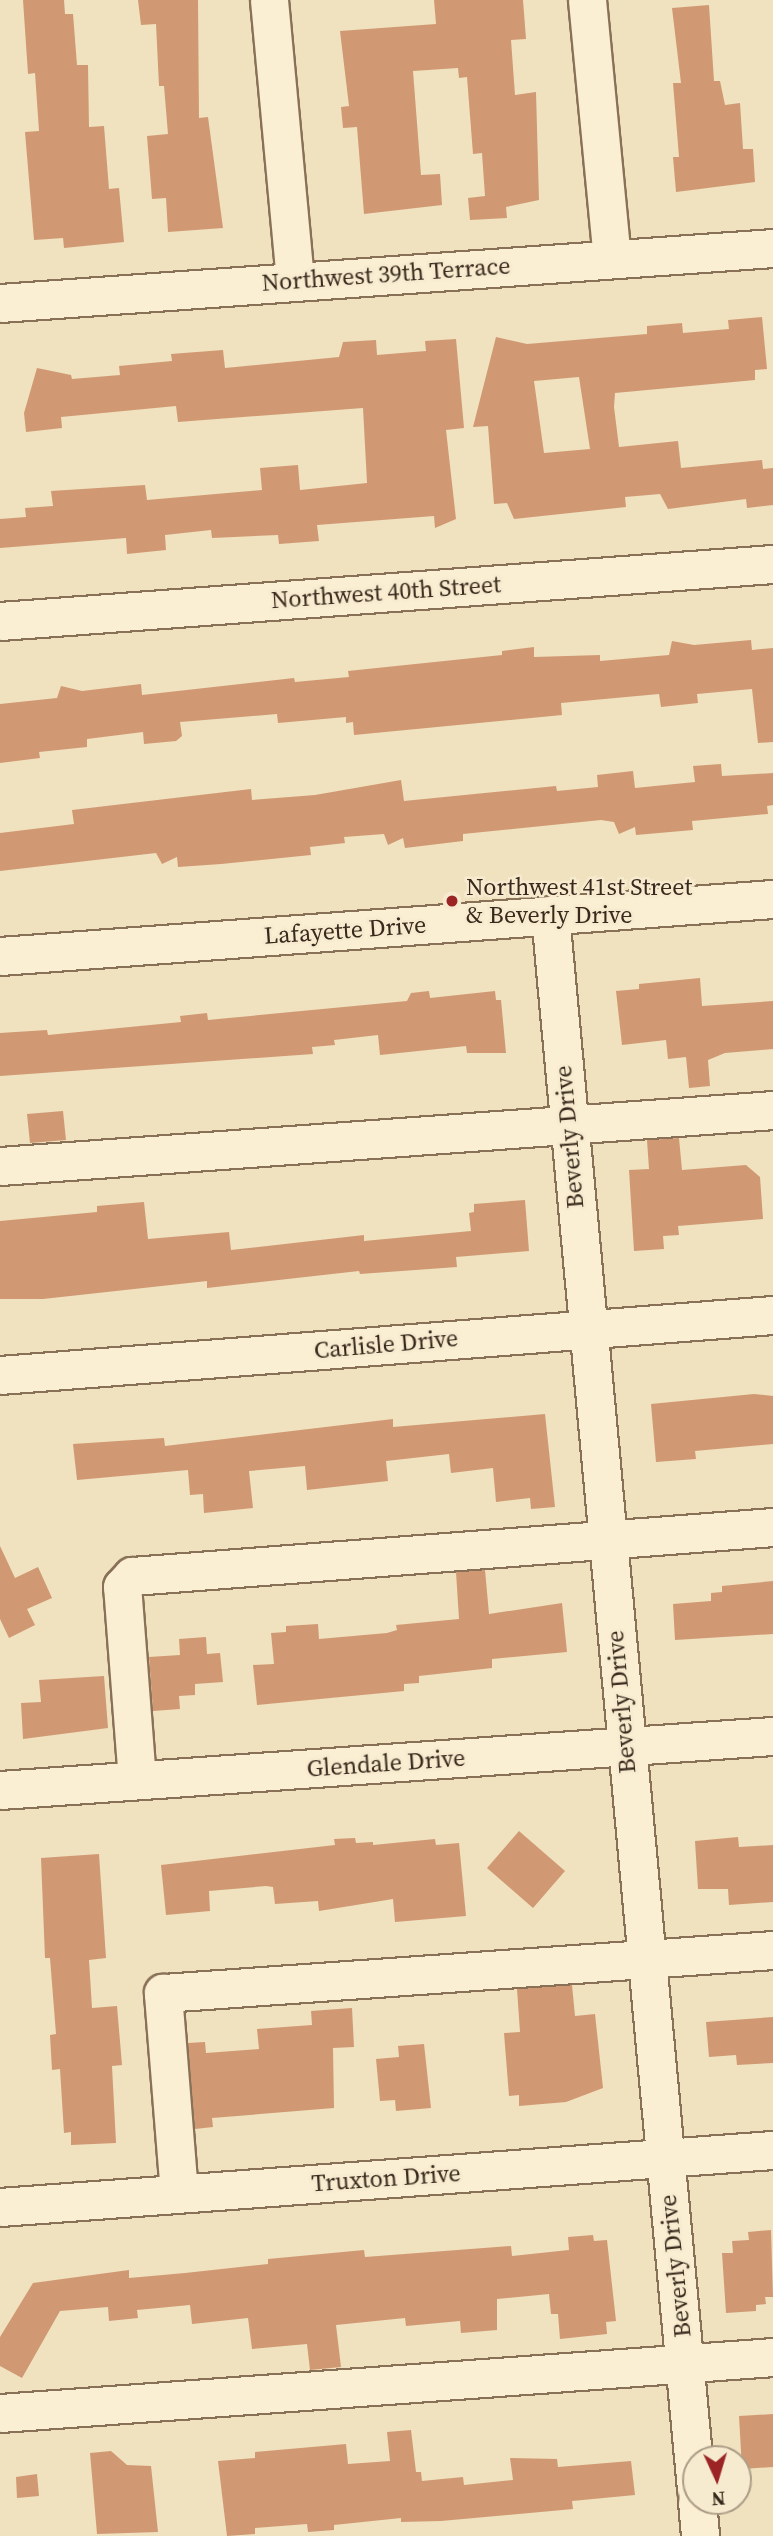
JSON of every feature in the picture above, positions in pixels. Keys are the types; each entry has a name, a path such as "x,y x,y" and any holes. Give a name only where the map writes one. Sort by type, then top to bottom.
{"street":[{"path":"269,0 295,280"},
{"path":"587,0 612,258"},
{"name":"Northwest 39th Terrace","path":"0,303 773,248"},
{"name":"Northwest 40th Street","path":"0,621 773,564"},
{"name":"Lafayette Drive","path":"0,956 773,899"},
{"name":"Beverly Drive","path":"550,915 567,1125 692,2445"},
{"path":"0,1166 773,1110"},
{"name":"Carlisle Drive","path":"0,1375 773,1315"},
{"path":"137,1780 122,1587 132,1576 773,1527"},
{"name":"Glendale Drive","path":"0,1790 773,1736"},
{"path":"179,2193 163,1993 773,1950"},
{"name":"Truxton Drive","path":"0,2207 773,2150"},
{"path":"0,2413 773,2357"},
{"path":"699,2515 701,2536"}],"building":[{"path":"23,0 64,0 65,14 73,14 77,65 88,65 89,127 104,126 109,189 119,188 124,242 64,248 63,238 34,240 25,132 39,131 35,73 28,74"},
{"path":"138,0 198,0 199,118 208,117 223,228 168,232 166,198 152,199 147,136 168,134 164,86 159,86 156,24 141,25"},
{"path":"434,0 523,0 526,39 511,40 515,95 536,92 539,200 506,207 507,218 470,220 468,198 485,196 482,153 473,154 467,77 459,78 458,68 413,71 421,175 440,174 442,205 364,214 357,127 343,128 341,107 349,106 340,31 436,24"},
{"path":"709,5 714,81 720,81 725,105 740,103 743,149 753,149 755,182 676,192 673,157 679,157 673,83 681,83 672,8"},
{"path":"762,317 767,369 755,370 755,380 615,393 619,447 678,441 681,468 762,460 763,469 773,468 773,505 747,508 746,499 668,509 660,494 625,497 626,507 514,519 507,503 494,504 488,426 473,427 496,337 527,344 647,334 647,326 682,323 683,333 729,329 728,320","holes":["579,377 590,449 544,453 534,381"]},
{"path":"456,339 464,428 446,430 456,519 435,528 434,516 317,525 319,541 279,544 278,535 212,538 211,530 165,535 166,550 127,554 126,538 0,548 0,519 26,517 25,508 53,506 51,491 145,485 147,500 262,490 260,468 298,465 300,490 367,483 363,408 178,422 176,406 61,417 62,428 26,432 24,413 37,368 71,375 72,379 120,375 119,366 172,361 171,354 223,350 225,368 339,357 343,342 376,340 377,355 426,351 425,341"},
{"path":"751,640 752,650 773,648 773,742 758,743 752,689 697,694 698,703 661,707 659,694 561,703 562,715 354,735 353,722 346,723 346,717 278,723 277,714 180,722 182,736 176,741 144,744 143,732 87,739 87,747 39,752 40,758 0,763 0,704 57,698 61,686 82,691 141,684 142,695 294,678 295,682 349,677 348,671 502,655 502,651 534,647 534,657 600,655 600,661 669,655 672,641 694,645"},
{"path":"721,764 722,776 773,773 773,805 767,806 768,814 692,821 693,830 636,835 635,827 619,834 614,822 601,820 463,834 463,841 405,848 403,838 388,845 384,834 344,837 345,843 310,847 311,855 221,864 178,867 177,857 162,864 156,853 0,871 0,833 74,824 72,810 251,789 252,800 315,795 401,780 404,801 556,786 557,791 598,787 597,775 633,771 635,788 695,782 693,766"},
{"path":"700,978 702,1006 773,1001 773,1049 725,1053 708,1060 710,1086 689,1088 686,1057 668,1059 666,1040 622,1045 616,991 639,989 639,984"},
{"path":"429,991 430,998 495,991 496,1000 501,1000 506,1053 467,1053 466,1046 380,1055 378,1035 334,1040 335,1045 312,1047 313,1054 0,1076 0,1033 47,1030 48,1035 181,1022 180,1016 207,1013 208,1020 407,1001 411,993"},
{"path":"63,1111 66,1140 30,1143 27,1114"},
{"path":"679,1138 682,1170 746,1165 760,1177 763,1219 678,1226 679,1235 663,1236 664,1249 634,1251 629,1170 649,1169 647,1140"},
{"path":"525,1200 529,1251 456,1257 457,1267 360,1274 359,1271 207,1288 207,1281 43,1299 0,1299 0,1221 97,1212 97,1206 144,1202 148,1239 229,1232 231,1250 364,1235 364,1241 471,1231 469,1213 474,1212 474,1204"},
{"path":"754,1394 773,1396 773,1444 695,1451 696,1459 656,1462 651,1404"},
{"path":"545,1414 555,1507 531,1509 530,1498 496,1502 493,1468 451,1473 449,1454 386,1461 388,1481 307,1490 305,1466 249,1471 253,1508 204,1513 203,1494 190,1495 188,1470 77,1480 73,1444 164,1438 165,1446 393,1419 393,1427"},
{"path":"0,1546 15,1578 38,1567 52,1598 27,1609 35,1625 9,1638 0,1619"},
{"path":"485,1570 489,1614 562,1603 567,1652 492,1659 492,1668 419,1676 419,1683 404,1684 404,1691 257,1705 253,1665 274,1664 271,1633 286,1632 286,1626 318,1624 319,1639 387,1633 397,1630 396,1625 459,1619 456,1572"},
{"path":"773,1581 773,1634 675,1640 673,1604 711,1601 711,1593 722,1592 722,1586"},
{"path":"206,1637 207,1654 220,1653 223,1682 195,1684 195,1695 179,1696 180,1709 153,1711 149,1657 180,1655 179,1639"},
{"path":"104,1676 108,1728 23,1739 21,1703 41,1702 39,1680"},
{"path":"519,1831 565,1871 533,1908 487,1868"},
{"path":"738,1837 739,1847 773,1845 773,1902 729,1905 728,1889 698,1889 695,1841"},
{"path":"355,1838 356,1843 373,1842 373,1845 435,1839 436,1845 459,1843 466,1916 395,1922 393,1899 319,1911 318,1901 275,1904 273,1887 266,1886 209,1891 210,1911 166,1915 161,1865 335,1845 334,1839"},
{"path":"99,1854 106,1958 89,1960 92,2008 117,2006 122,2065 112,2066 116,2143 71,2145 71,2132 64,2133 60,2069 52,2070 50,2035 56,2034 50,1958 45,1958 41,1858"},
{"path":"572,1985 575,2016 595,2014 603,2088 566,2102 519,2106 519,2095 509,2096 504,2033 520,2032 517,1989"},
{"path":"352,2008 354,2047 333,2048 334,2108 212,2118 213,2127 195,2129 188,2043 205,2042 206,2053 259,2049 257,2029 312,2025 311,2011"},
{"path":"773,2017 773,2063 737,2065 736,2055 709,2057 706,2022"},
{"path":"424,2044 431,2108 396,2111 395,2100 380,2101 376,2059 399,2057 398,2046"},
{"path":"771,2230 773,2297 765,2297 766,2304 756,2305 756,2311 726,2313 722,2253 733,2253 732,2241 749,2240 748,2232"},
{"path":"593,2235 594,2241 607,2240 616,2321 606,2322 607,2334 560,2339 558,2314 551,2314 549,2294 497,2299 497,2330 461,2333 460,2321 406,2326 405,2318 336,2325 341,2367 310,2370 307,2344 252,2349 248,2318 192,2324 190,2305 137,2310 138,2318 109,2321 108,2307 60,2311 22,2378 0,2366 0,2337 33,2283 129,2270 129,2278 185,2273 268,2264 268,2259 364,2250 365,2257 511,2246 512,2256 569,2250 568,2237"},
{"path":"773,2414 773,2467 752,2468 752,2445 741,2445 739,2416"},
{"path":"411,2430 416,2472 421,2472 422,2481 463,2477 464,2485 513,2480 510,2458 557,2459 558,2467 631,2461 635,2495 572,2501 573,2509 441,2521 401,2522 401,2518 334,2525 334,2530 308,2532 307,2524 255,2528 255,2534 227,2536 218,2461 255,2458 255,2452 346,2444 348,2464 390,2461 387,2432"},
{"path":"111,2451 127,2465 151,2466 158,2532 97,2534 90,2453"},
{"path":"37,2474 39,2496 17,2498 16,2477"}],"place":[{"name":"Northwest 41st Street & Beverly Drive","path":"452,901"}]}
